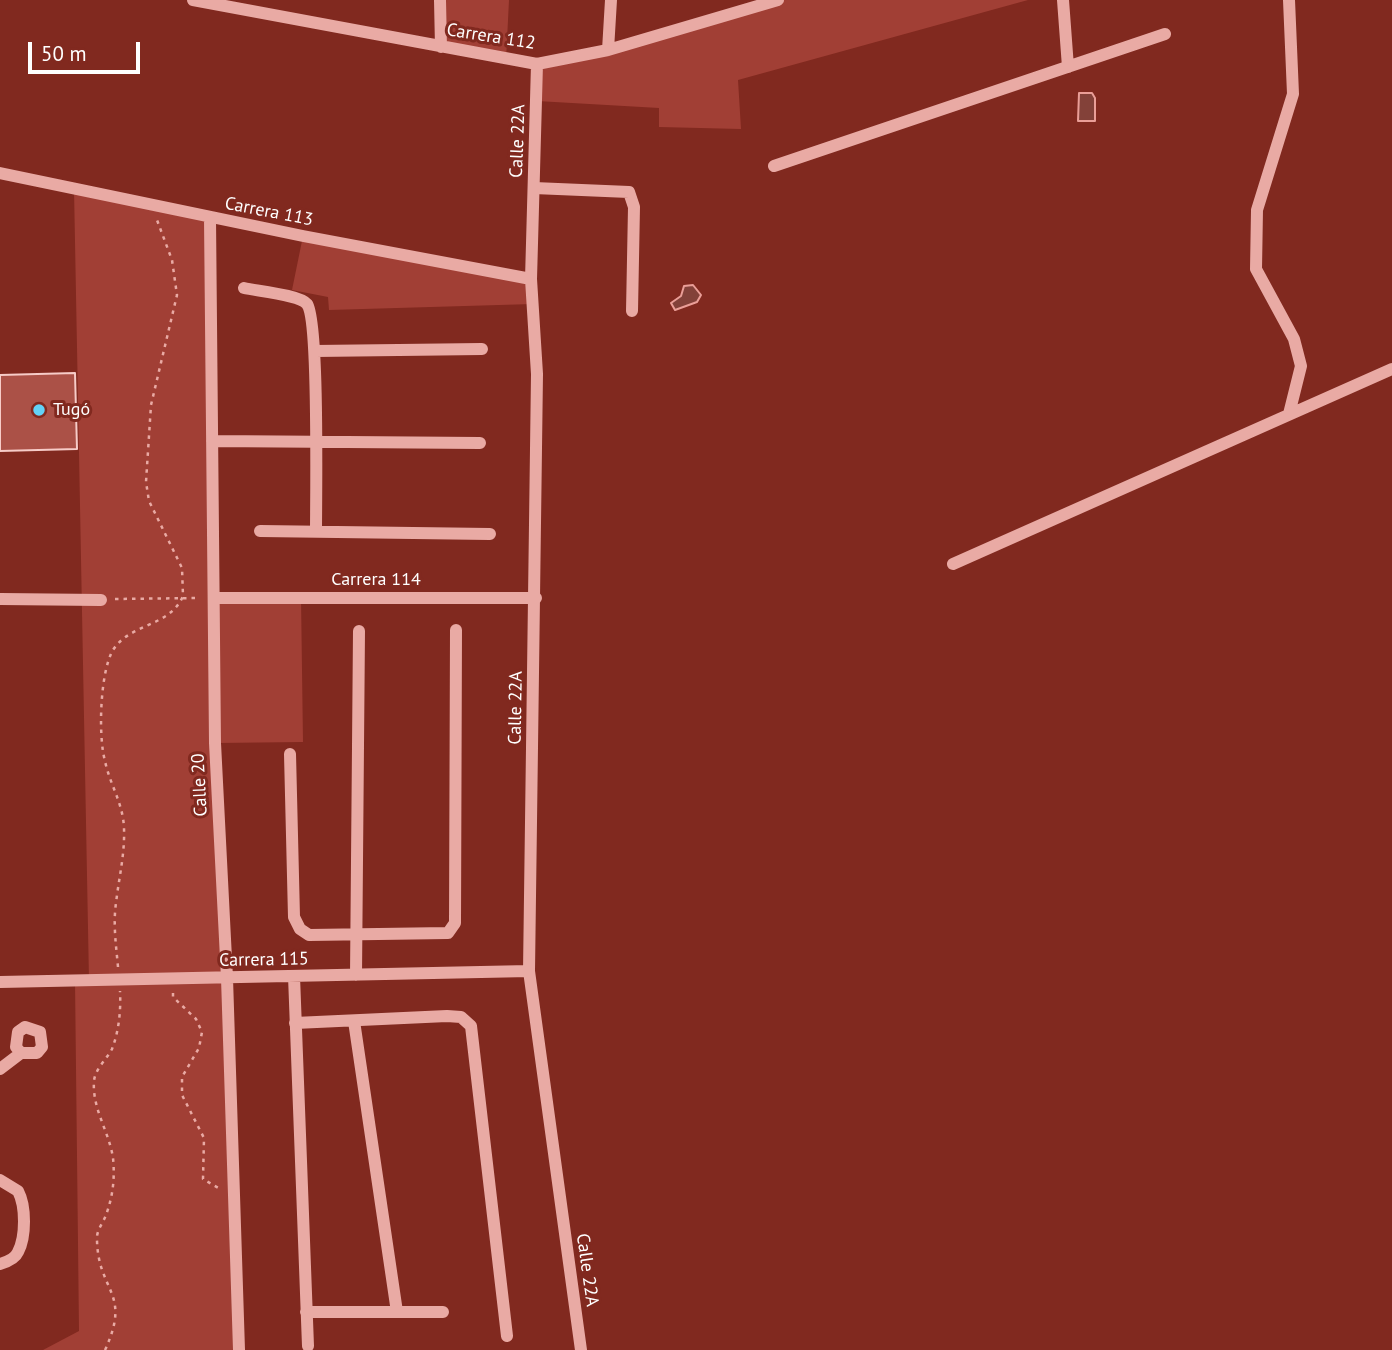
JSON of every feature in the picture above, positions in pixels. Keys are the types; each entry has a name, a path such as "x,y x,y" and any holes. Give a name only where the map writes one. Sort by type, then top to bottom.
{"street":[{"name":"Carrera 112","path":"195,0 537,64 608,50 770,1"},
{"path":"440,0 440,47"},
{"path":"608,50 611,0"},
{"path":"1063,0 1068,67"},
{"path":"1289,0 1293,94 1257,210 1256,269 1294,339 1301,366 1289,414"},
{"path":"774,166 1165,34"},
{"name":"Calle 22A","path":"537,64 531,279 537,374 529,971 581,1350"},
{"name":"Carrera 113","path":"0,173 210,218 531,279"},
{"path":"534,188 629,192 634,207 632,311"},
{"name":"Calle 20","path":"210,218 216,598 215,743 227,978 239,1350"},
{"path":"244,288 307,303 315,351 317,531"},
{"path":"315,351 482,349"},
{"path":"954,564 1392,369"},
{"path":"212,441 480,443"},
{"path":"260,531 490,534"},
{"name":"Carrera 114","path":"216,598 536,598"},
{"path":"0,599 102,600"},
{"path":"290,754 294,917 300,929 309,935 356,935 444,934 453,929 456,630"},
{"path":"356,975 359,631"},
{"name":"Carrera 115","path":"0,982 529,971"},
{"path":"294,976 308,1346"},
{"path":"295,1023 447,1016 461,1017 471,1026 507,1336"},
{"path":"354,1021 397,1312"},
{"path":"0,1069 21,1053"},
{"path":"0,1180 18,1191 23,1210 20,1250 8,1262 0,1264"},
{"path":"306,1312 443,1312"}],"path":[{"path":"105,1350 116,1326 116,1296 102,1274 96,1237 113,1192 114,1169 111,1144 97,1114 94,1079 111,1049 119,1020 119,981 114,929 124,858 124,830 123,809 104,761 104,673 113,650 126,635 167,617 183,596 182,568 149,501 146,482 151,405 177,295 172,260 152,205"},
{"path":"102,600 183,596 216,598"},
{"path":"172,979 173,998 196,1019 202,1032 199,1048 183,1077 182,1095 204,1138 203,1179 210,1186 233,1194"}],"shaded area":[{"path":"440,0 509,0 506,60 441,47"},
{"path":"778,0 1028,0 738,80 741,129 659,127 659,108 537,101 537,64"},
{"path":"1079,93 1092,93 1095,98 1095,121 1078,121"},
{"path":"74,189 210,218 216,597 301,597 303,742 216,743 239,1350 43,1350 79,1331 75,981 89,981"},
{"path":"303,236 531,279 533,304 329,310 328,297 292,290"},
{"path":"693,285 701,295 697,302 675,310 671,303 681,296 684,286"}],"building":[{"name":"Tugó","path":"75,373 77,449 0,451 0,375"}],"place":[{"name":"Tugó","path":"39,410"}]}
